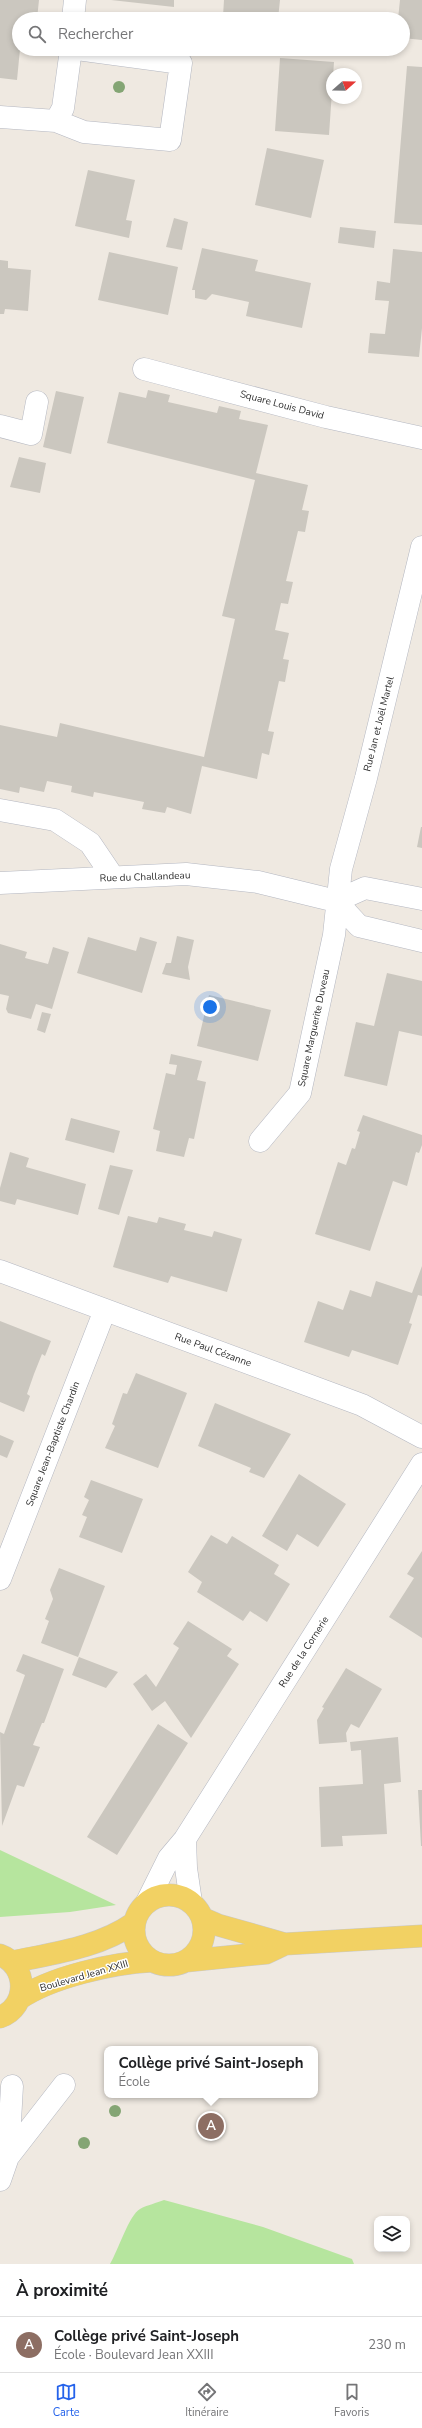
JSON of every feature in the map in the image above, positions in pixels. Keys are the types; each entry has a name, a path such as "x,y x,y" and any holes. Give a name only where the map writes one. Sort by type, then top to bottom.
{"main road":[{"path":"285,1944 266,1953 186,1962 174,1965 163,1965 152,1961 143,1954 137,1945 134,1923 141,1908 147,1902 157,1896 169,1894 181,1896 218,1925 285,1944 422,1936"},
{"path":"186,1962 194,1955 204,1938 197,1910"},
{"path":"20,1999 22,1979 6,1958 97,1942 109,1938 134,1923"},
{"name":"Boulevard Jean XXIII","path":"0,2017 13,2008 20,1999 40,1987 117,1965 152,1961"}],"street":[{"path":"74,12 75,0"},
{"path":"56,120 63,108 70,56"},
{"path":"0,117 56,120 84,132 170,140 181,63 129,56"},
{"name":"Square Louis David","path":"144,368 326,417 422,438"},
{"path":"0,426 31,434 37,402"},
{"name":"Rue Jan et Joël Martel","path":"336,901 341,869 366,778 422,547"},
{"path":"0,810 55,820 90,843 112,878"},
{"name":"Rue du Challandeau","path":"0,883 186,874 258,882 336,901"},
{"path":"422,900 365,888 336,901 359,926 422,941"},
{"name":"Square Marguerite Duveau","path":"260,1141 300,1092 334,935 336,901"},
{"name":"Rue Paul Cézanne","path":"0,1271 362,1405 422,1437"},
{"name":"Square Jean-Baptiste Chardin","path":"0,1579 105,1310"},
{"name":"Rue de la Cornerie","path":"147,1902 169,1858 185,1839 422,1464"},
{"path":"185,1839 186,1868 197,1910"},
{"path":"8,2157 64,2085"},
{"path":"0,2180 8,2157 12,2086"}],"green space":[{"path":"0,1850 116,1905 70,1912 0,1917"},
{"path":"164,2200 263,2227 352,2259 354,2264 110,2264 132,2218 136,2213 140,2209"}],"building":[{"path":"0,0 39,0 38,12 12,12 12,56 19,56 17,80 0,78"},
{"path":"111,0 174,0 174,7"},
{"path":"224,0 280,0 279,12 223,12"},
{"path":"400,0 422,0 422,40 410,39 410,12 399,12"},
{"path":"280,58 334,62 334,68 326,68 326,104 331,104 329,135 275,131"},
{"path":"407,66 422,67 422,225 394,223"},
{"path":"267,148 324,160 311,218 255,205"},
{"path":"88,170 135,180 126,220 132,221 129,238 75,226"},
{"path":"174,218 188,222 182,250 166,247"},
{"path":"340,227 376,231 374,248 338,243"},
{"path":"202,248 258,260 255,271 311,283 302,328 246,316 249,302 212,294 206,300 195,298 195,290 192,290"},
{"path":"393,249 422,252 422,328 419,357 368,353 370,333 385,334 389,301 375,300 377,281 390,283"},
{"path":"109,252 178,267 168,315 98,300"},
{"path":"0,260 8,261 8,268 31,270 28,311 5,309 4,314 0,314"},
{"path":"148,390 170,395 168,402 217,413 219,406 241,411 239,419 268,425 256,473 308,485 302,510 309,511 305,532 298,531 286,581 293,582 288,604 281,603 275,630 289,633 283,659 289,660 285,682 279,681 268,731 274,732 269,755 262,753 257,779 202,766 191,814 167,807 165,813 142,809 144,802 94,792 93,797 71,792 72,786 47,781 44,792 20,787 19,793 0,789 0,725 57,737 60,723 204,757 235,619 222,616 255,480 107,443 119,392 146,398"},
{"path":"56,391 84,397 71,454 43,447"},
{"path":"19,457 46,463 40,493 10,487"},
{"path":"422,827 422,848 417,847"},
{"path":"177,936 194,940 188,967 190,980 162,974 166,963 171,963"},
{"path":"88,937 136,951 140,937 157,942 142,993 77,973"},
{"path":"0,944 27,952 25,958 48,964 53,947 69,952 52,1009 36,1004 31,1019 8,1013 6,1009 9,996 0,994"},
{"path":"387,973 422,981 422,1036 399,1031 387,1086 344,1076 356,1022 374,1026"},
{"path":"209,995 271,1010 258,1061 197,1046"},
{"path":"42,1012 51,1014 45,1033 37,1030"},
{"path":"171,1054 202,1061 197,1080 206,1082 194,1139 189,1138 184,1157 156,1151 160,1131 153,1129 166,1073 175,1075 177,1065 169,1064"},
{"path":"363,1115 422,1135 422,1145 419,1153 416,1152 407,1186 393,1181 370,1251 315,1234 338,1162 346,1165 352,1148 355,1149 360,1132 357,1131"},
{"path":"71,1118 120,1131 114,1153 65,1140"},
{"path":"10,1152 29,1158 26,1167 86,1184 78,1215 17,1199 15,1205 0,1201 0,1188"},
{"path":"110,1165 133,1170 119,1215 98,1209"},
{"path":"128,1216 157,1223 159,1217 186,1224 184,1230 212,1237 214,1231 242,1239 227,1292 171,1276 168,1283 113,1267"},
{"path":"422,1266 422,1296 418,1295 409,1323 412,1324 398,1365 352,1350 349,1357 304,1342 318,1301 343,1310 350,1290 371,1297 376,1281 412,1293"},
{"path":"0,1321 51,1341 45,1356 42,1354 34,1374 27,1394 30,1396 24,1412 0,1402"},
{"path":"136,1373 187,1393 158,1468 105,1448 115,1426 112,1424 123,1393 127,1394"},
{"path":"215,1403 291,1434 264,1478 249,1472 251,1468 198,1446"},
{"path":"0,1435 14,1441 7,1458 0,1455"},
{"path":"299,1474 346,1504 318,1547 297,1534 287,1551 262,1536"},
{"path":"91,1480 143,1499 122,1553 79,1537 87,1517 82,1515 89,1500 84,1497"},
{"path":"211,1535 227,1544 232,1536 279,1565 274,1574 290,1584 267,1622 250,1611 243,1621 197,1592 202,1582 188,1572"},
{"path":"422,1551 422,1638 389,1617 414,1578 407,1574"},
{"path":"59,1568 105,1586 78,1657 41,1643 49,1621 45,1619 53,1599 50,1590"},
{"path":"188,1621 232,1649 227,1656 239,1664 191,1738 165,1701 152,1711 133,1684 146,1674 156,1687 179,1648 173,1644"},
{"path":"23,1654 64,1669 44,1723 42,1723 33,1745 40,1747 24,1787 17,1785 2,1826 0,1732 4,1734 25,1675 16,1671"},
{"path":"79,1657 118,1672 106,1688 72,1675"},
{"path":"346,1668 382,1689 359,1728 351,1724 346,1733 347,1742 319,1744 317,1720 324,1708 322,1707"},
{"path":"158,1724 188,1743 117,1855 87,1837"},
{"path":"398,1737 401,1782 384,1784 387,1834 342,1836 343,1846 321,1847 319,1787 363,1784 361,1750 351,1751 350,1742"},
{"path":"418,1790 422,1790 422,1846 421,1846"}],"place":[{"name":"Collège privé Saint-Joseph","path":"211,2126"}]}
